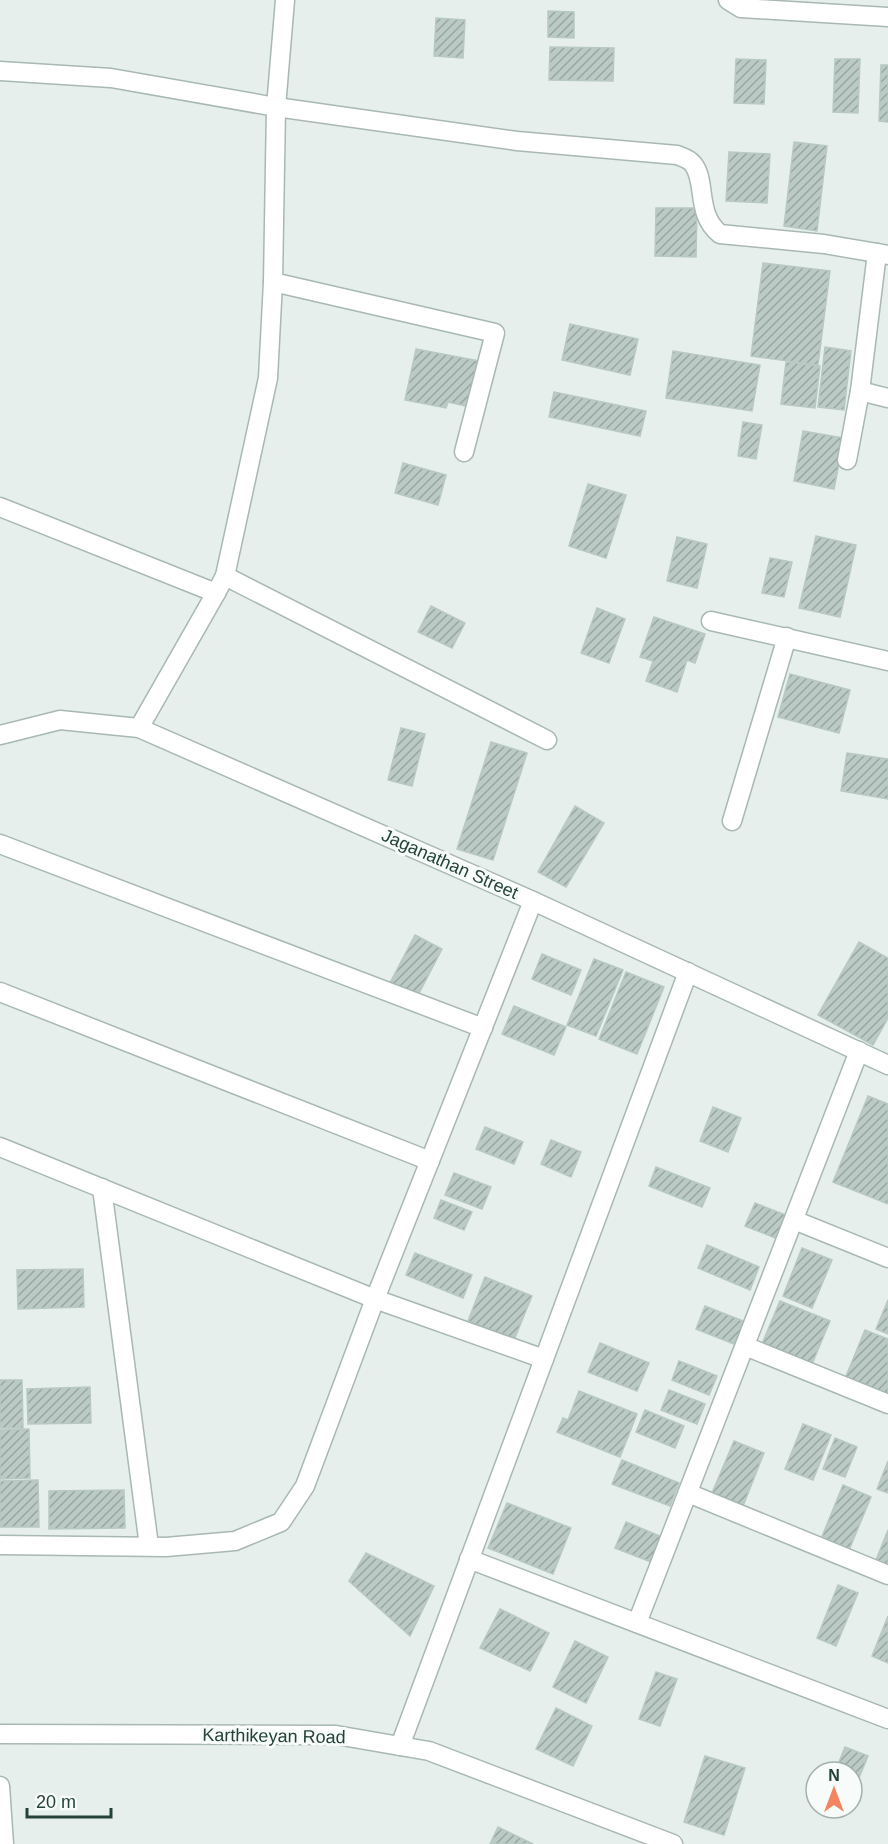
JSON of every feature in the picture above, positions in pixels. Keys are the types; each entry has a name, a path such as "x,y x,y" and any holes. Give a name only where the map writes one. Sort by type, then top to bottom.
{"street":[{"path":"139,728 220,585 268,378 273,282 276,107 285,0"},
{"path":"728,0 741,8 888,17"},
{"path":"0,71 111,78 276,107 517,141 676,155 685,158 694,165 708,219 712,228 720,234 824,244 882,254 847,460"},
{"path":"273,282 495,333 464,452"},
{"path":"860,391 888,398"},
{"path":"0,507 220,585 548,740"},
{"path":"711,621 888,661"},
{"path":"732,821 787,637"},
{"name":"Jaganathan Street","path":"0,735 60,720 139,728 533,901 888,1065"},
{"path":"0,844 483,1028"},
{"path":"0,1545 149,1546 235,1541 281,1522 304,1486 375,1299 533,901"},
{"path":"400,1746 688,972"},
{"path":"0,993 430,1161"},
{"path":"638,1623 859,1052"},
{"path":"0,1147 375,1299 544,1359"},
{"path":"102,1188 149,1546"},
{"path":"794,1220 888,1258"},
{"path":"745,1346 888,1404"},
{"path":"688,1493 888,1575"},
{"path":"469,1559 888,1719"},
{"name":"Karthikeyan Road","path":"0,1734 336,1735 429,1751 673,1844"},
{"path":"0,1786 4,1844"}],"building":[{"path":"548,11 574,12 574,38 548,37"},
{"path":"436,18 465,20 463,58 434,56"},
{"path":"550,47 614,48 613,81 549,80"},
{"path":"736,59 766,60 764,104 734,103"},
{"path":"835,59 860,59 858,113 833,112"},
{"path":"881,65 888,65 888,122 879,121"},
{"path":"794,142 827,146 817,231 784,226"},
{"path":"729,152 770,154 767,203 726,201"},
{"path":"656,208 697,208 696,257 655,256"},
{"path":"763,263 830,271 818,365 751,356"},
{"path":"570,324 638,339 630,375 562,360"},
{"path":"825,347 851,351 844,410 818,407"},
{"path":"416,349 485,362 475,408 448,402 446,408 405,400"},
{"path":"673,351 760,365 752,411 666,398"},
{"path":"786,362 820,366 815,408 781,404"},
{"path":"554,392 646,411 640,436 549,417"},
{"path":"743,422 762,425 756,459 738,456"},
{"path":"803,431 844,438 834,489 794,481"},
{"path":"403,463 446,475 438,505 395,493"},
{"path":"588,484 626,495 606,558 569,546"},
{"path":"816,536 856,545 840,617 799,608"},
{"path":"677,537 707,544 697,588 667,581"},
{"path":"770,558 792,562 784,597 762,593"},
{"path":"431,606 465,623 452,648 418,632"},
{"path":"597,608 625,619 609,663 581,653"},
{"path":"654,617 705,634 695,663 687,660 677,692 646,681 653,661 640,657"},
{"path":"790,674 850,690 839,733 778,717"},
{"path":"401,728 425,734 412,786 388,780"},
{"path":"491,742 527,753 493,860 457,849"},
{"path":"847,753 888,759 888,799 841,791"},
{"path":"575,806 604,823 566,887 538,872"},
{"path":"415,935 442,949 417,997 390,983"},
{"path":"859,942 888,958 888,1018 873,1045 818,1015"},
{"path":"542,954 581,970 571,995 532,979"},
{"path":"594,959 623,970 596,1036 567,1025"},
{"path":"626,972 664,987 637,1054 599,1039"},
{"path":"514,1006 566,1027 554,1055 502,1034"},
{"path":"868,1096 888,1104 888,1204 833,1182"},
{"path":"713,1107 741,1118 728,1152 700,1141"},
{"path":"485,1127 523,1142 514,1164 476,1149"},
{"path":"551,1140 581,1152 571,1177 541,1164"},
{"path":"656,1167 710,1188 702,1207 649,1186"},
{"path":"454,1173 491,1187 482,1209 445,1195"},
{"path":"441,1200 472,1212 464,1230 434,1218"},
{"path":"755,1203 788,1216 778,1239 745,1226"},
{"path":"707,1245 759,1267 750,1290 698,1268"},
{"path":"802,1248 832,1260 812,1308 783,1296"},
{"path":"415,1253 472,1275 463,1298 406,1275"},
{"path":"83,1269 84,1307 18,1309 17,1270"},
{"path":"485,1277 532,1296 514,1340 468,1321"},
{"path":"888,1300 888,1334 876,1329"},
{"path":"780,1301 830,1321 812,1364 762,1344"},
{"path":"705,1306 748,1323 739,1346 696,1329"},
{"path":"865,1330 888,1339 888,1398 844,1381"},
{"path":"600,1343 649,1363 637,1391 588,1372"},
{"path":"679,1361 717,1376 709,1395 672,1380"},
{"path":"0,1380 22,1380 23,1428 0,1428"},
{"path":"90,1387 91,1423 28,1424 27,1389"},
{"path":"669,1390 705,1404 697,1424 661,1410"},
{"path":"579,1391 637,1414 620,1457 557,1432 563,1418 568,1420"},
{"path":"645,1410 684,1426 675,1448 636,1432"},
{"path":"803,1424 831,1435 813,1480 785,1469"},
{"path":"29,1429 30,1478 0,1479 0,1430"},
{"path":"835,1438 857,1447 845,1477 823,1469"},
{"path":"734,1441 764,1453 743,1506 712,1493"},
{"path":"622,1460 679,1483 670,1506 612,1484"},
{"path":"888,1461 888,1493 877,1489"},
{"path":"38,1480 39,1527 0,1527 0,1481"},
{"path":"843,1485 871,1497 849,1550 821,1539"},
{"path":"124,1490 125,1528 49,1529 49,1491"},
{"path":"507,1503 571,1528 553,1574 488,1548"},
{"path":"626,1522 662,1537 651,1562 615,1548"},
{"path":"888,1530 888,1565 876,1560"},
{"path":"366,1553 434,1586 410,1636 349,1581"},
{"path":"838,1585 858,1593 836,1646 817,1638"},
{"path":"500,1609 549,1633 530,1671 480,1648"},
{"path":"888,1616 888,1663 872,1656"},
{"path":"575,1641 608,1657 586,1703 553,1687"},
{"path":"656,1672 677,1679 660,1726 639,1719"},
{"path":"556,1708 592,1726 573,1766 536,1749"},
{"path":"845,1747 868,1756 864,1766 864,1760 840,1760"},
{"path":"705,1756 745,1768 724,1835 684,1822"},
{"path":"498,1827 533,1844 490,1844"}]}
